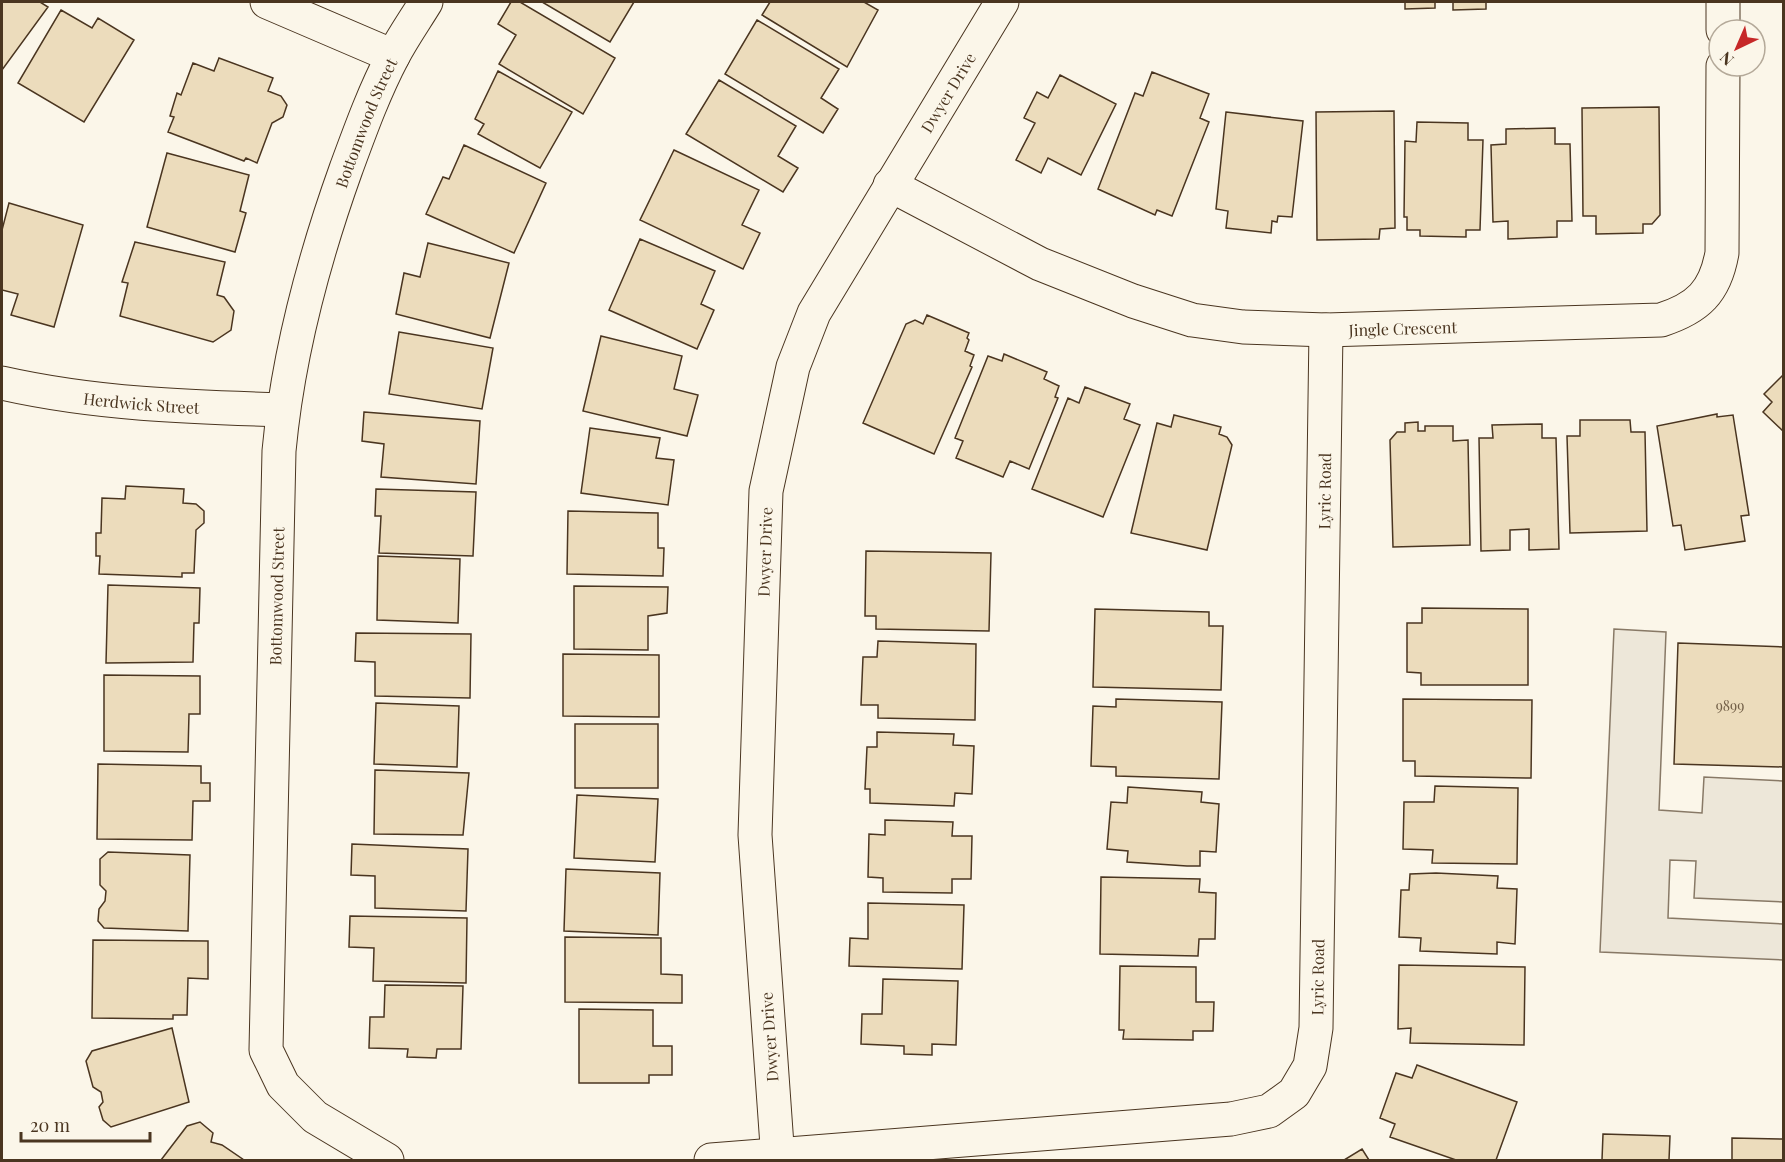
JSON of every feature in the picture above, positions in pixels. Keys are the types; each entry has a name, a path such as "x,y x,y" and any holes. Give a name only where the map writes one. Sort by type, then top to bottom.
{"street":[{"path":"267,2 393,56"},
{"name":"Bottomwood Street","path":"387,1161 315,1117 283,1085 266,1050 279,451 283,410 300,318 320,240 361,128 393,56 426,2"},
{"name":"Dwyer Drive","path":"777,1158 755,835 766,491 793,367 814,313 1002,2"},
{"path":"1723,2 1723,18"},
{"name":"Jingle Crescent","path":"890,184 1040,264 1133,301 1192,320 1243,327 1326,330 1660,320 1693,307 1718,276 1722,253 1723,78"},
{"name":"Lyric Road","path":"777,1158 1231,1119 1269,1111 1294,1093 1310,1066 1316,1028 1326,330"},
{"name":"Herdwick Street","path":"2,383 58,396 134,405 283,410"},
{"path":"711,1161 777,1158"}],"shaded area":[{"path":"1614,629 1666,632 1659,810 1702,813 1704,777 1783,781 1783,902 1694,898 1696,861 1670,860 1668,918 1783,924 1783,960 1600,952"}],"building":[{"path":"2,2 40,2 48,7 2,70"},
{"path":"511,2 520,2 615,58 583,114 499,64 516,35 498,24"},
{"path":"542,2 634,2 610,42"},
{"path":"770,2 864,2 878,10 847,67 762,15"},
{"path":"1405,2 1435,2 1435,8 1405,9"},
{"path":"1453,2 1486,2 1486,9 1453,10"},
{"path":"61,10 92,28 98,18 134,40 84,122 18,83"},
{"path":"757,20 839,69 821,98 838,109 823,133 725,74"},
{"path":"219,58 273,78 268,91 281,96 287,105 283,117 272,123 257,163 246,158 244,161 168,132 174,117 170,116 177,93 181,95 193,63 214,71"},
{"path":"498,71 572,112 540,168 478,134 484,124 475,119"},
{"path":"1152,72 1209,94 1200,118 1209,122 1172,216 1157,210 1155,215 1098,189 1135,93 1143,96"},
{"path":"1060,75 1116,104 1081,175 1048,158 1041,173 1016,160 1035,123 1024,118 1037,92 1048,98"},
{"path":"719,80 796,126 778,156 798,168 783,192 686,134"},
{"path":"1659,107 1660,215 1652,224 1643,224 1643,233 1596,234 1596,216 1583,216 1582,108"},
{"path":"1394,111 1395,228 1380,229 1379,239 1317,240 1316,112"},
{"path":"1226,112 1303,121 1292,217 1278,216 1277,222 1272,221 1271,233 1226,228 1228,211 1216,209"},
{"path":"1417,122 1468,123 1468,140 1483,140 1480,230 1466,230 1466,237 1420,236 1420,230 1407,230 1407,217 1404,217 1405,141 1416,142"},
{"path":"1555,128 1555,144 1570,144 1572,221 1557,221 1557,237 1508,239 1508,221 1493,222 1491,145 1506,144 1506,129"},
{"path":"464,145 546,183 514,253 426,214 443,177 449,179"},
{"path":"674,150 759,190 742,225 760,233 743,269 640,220"},
{"path":"167,153 249,175 240,211 246,213 235,252 147,227"},
{"path":"9,203 83,225 54,327 11,315 18,294 2,290 2,230"},
{"path":"640,239 715,271 701,304 714,310 697,349 609,310"},
{"path":"135,242 225,262 217,295 224,297 234,311 231,330 213,342 120,316 128,283 122,282"},
{"path":"428,243 509,263 490,338 396,314 404,273 420,277"},
{"path":"927,315 969,333 965,351 974,355 970,366 972,367 934,454 863,423 906,324 915,320 923,324"},
{"path":"399,332 493,348 482,409 389,394"},
{"path":"601,336 682,356 674,389 698,395 687,436 583,411"},
{"path":"1004,354 1047,372 1044,379 1059,386 1055,397 1058,398 1029,469 1010,461 1003,477 956,458 963,441 955,438 988,356 1002,361"},
{"path":"1784,374 1784,432 1763,412 1772,402 1764,394"},
{"path":"1085,387 1130,404 1124,419 1140,425 1103,517 1032,489 1068,398 1079,403"},
{"path":"364,412 480,421 476,484 381,477 384,444 362,441"},
{"path":"1717,414 1717,417 1733,415 1749,515 1741,516 1745,541 1685,550 1681,525 1673,526 1657,426"},
{"path":"1174,415 1221,427 1219,434 1227,437 1232,445 1207,550 1131,533 1157,423 1171,427"},
{"path":"1580,420 1630,420 1631,432 1645,432 1647,531 1570,533 1567,436 1580,436"},
{"path":"1418,422 1418,431 1425,431 1425,426 1453,426 1453,441 1468,440 1470,545 1393,547 1390,440 1397,432 1405,432 1405,423"},
{"path":"1542,424 1542,438 1556,438 1559,549 1529,550 1529,529 1510,530 1510,550 1481,551 1479,438 1493,438 1492,425"},
{"path":"590,428 660,438 656,458 674,460 668,505 581,493"},
{"path":"126,486 184,489 183,503 196,504 204,511 204,523 196,530 194,573 182,573 182,577 99,574 100,556 96,556 96,533 101,533 102,498 125,499"},
{"path":"376,489 476,492 473,556 379,553 381,516 375,516"},
{"path":"568,511 658,513 658,548 664,548 663,576 567,574"},
{"path":"866,551 991,553 989,631 876,629 876,616 865,616"},
{"path":"378,556 460,559 458,623 377,620"},
{"path":"108,585 200,588 199,623 194,623 193,662 106,663"},
{"path":"574,586 668,587 667,613 648,616 648,650 574,649"},
{"path":"1422,608 1528,609 1528,685 1421,685 1421,673 1407,672 1407,623 1422,623"},
{"path":"1095,609 1209,612 1209,626 1223,626 1221,690 1093,687"},
{"path":"356,633 471,634 470,698 375,696 375,662 355,661"},
{"path":"878,641 976,644 975,720 878,718 878,705 861,705 863,657 877,657"},
{"path":"1678,643 1784,647 1784,767 1674,764"},
{"path":"563,654 659,655 659,717 563,716"},
{"path":"104,675 200,676 200,714 189,714 188,752 104,751"},
{"path":"1116,699 1222,702 1219,779 1116,776 1116,767 1091,766 1093,706 1116,707"},
{"path":"1403,699 1532,700 1531,778 1415,776 1415,761 1403,761"},
{"path":"376,703 459,706 457,767 374,764"},
{"path":"575,724 658,724 658,788 575,788"},
{"path":"877,732 954,734 953,745 974,746 972,794 955,793 954,806 870,803 870,789 865,789 867,747 877,747"},
{"path":"98,764 201,766 201,783 210,783 210,801 193,801 192,840 97,839"},
{"path":"375,770 469,773 463,835 374,834"},
{"path":"1435,786 1518,788 1517,864 1432,863 1433,850 1403,849 1404,802 1434,802"},
{"path":"1128,787 1202,792 1201,802 1219,804 1216,852 1200,851 1200,866 1187,866 1127,862 1128,851 1107,849 1111,802 1127,803"},
{"path":"577,795 658,799 655,862 574,858"},
{"path":"885,820 953,822 952,836 972,836 971,879 952,879 952,893 883,892 883,878 868,877 869,834 885,835"},
{"path":"352,844 468,849 466,911 375,908 375,876 351,875"},
{"path":"108,852 190,855 188,931 104,928 98,921 99,909 105,901 106,891 100,885 100,859"},
{"path":"566,869 660,873 658,935 564,931"},
{"path":"1410,874 1498,876 1497,888 1517,889 1515,944 1497,942 1497,954 1420,951 1421,938 1399,937 1401,890 1409,890"},
{"path":"1101,877 1200,879 1199,892 1216,893 1215,939 1199,939 1198,956 1100,954"},
{"path":"868,903 964,905 962,969 849,966 850,938 868,939"},
{"path":"350,916 467,918 466,983 373,981 374,948 349,947"},
{"path":"565,937 661,938 661,974 682,975 682,1003 565,1002"},
{"path":"93,940 208,941 208,979 188,978 187,1015 173,1015 173,1019 92,1018"},
{"path":"1399,965 1525,967 1524,1045 1410,1043 1411,1028 1398,1029"},
{"path":"1120,966 1196,967 1196,1002 1214,1002 1213,1031 1193,1031 1193,1040 1123,1039 1124,1030 1119,1030"},
{"path":"883,979 958,981 956,1045 932,1044 932,1055 904,1054 904,1046 861,1044 862,1014 882,1014"},
{"path":"385,985 463,986 461,1049 437,1049 436,1058 407,1057 408,1049 369,1048 370,1017 384,1017"},
{"path":"579,1009 653,1010 653,1046 672,1046 672,1075 649,1075 649,1083 579,1083"},
{"path":"172,1028 189,1102 111,1127 103,1120 99,1107 103,1102 101,1092 93,1087 86,1061 92,1051"},
{"path":"1417,1065 1517,1102 1496,1160 1456,1160 1390,1137 1395,1124 1380,1118 1396,1073 1412,1078"},
{"path":"200,1122 213,1133 211,1142 222,1145 244,1160 161,1160 187,1126"},
{"path":"1603,1134 1670,1136 1669,1160 1602,1160"},
{"path":"1732,1138 1784,1139 1784,1160 1732,1160"},
{"path":"1362,1149 1369,1160 1344,1160"}]}
